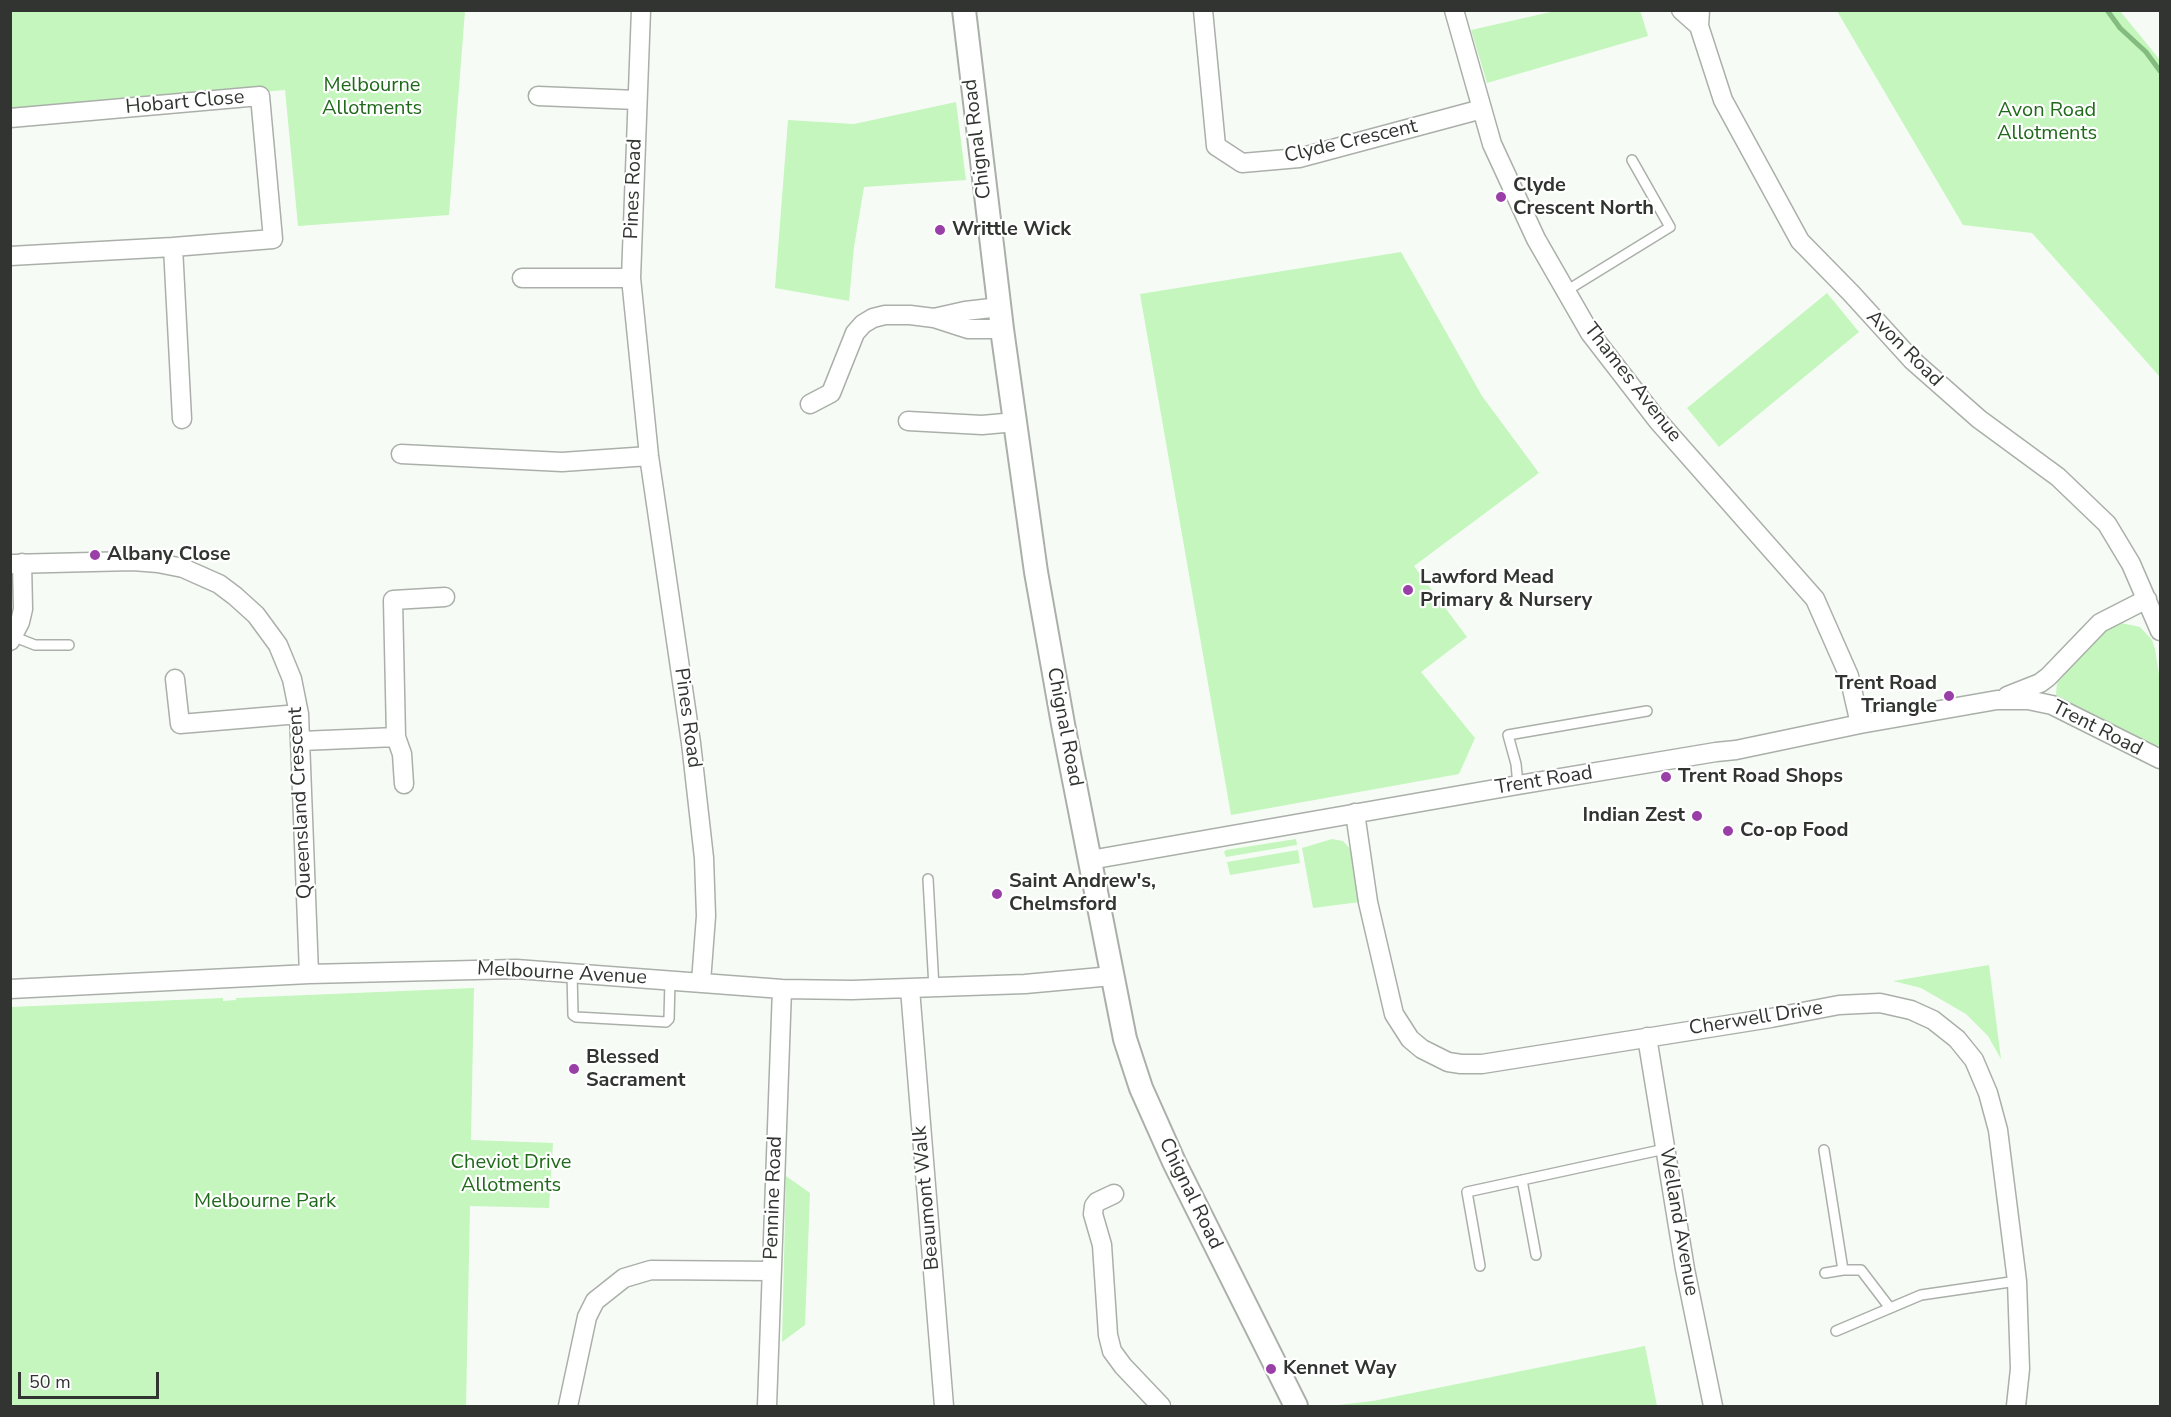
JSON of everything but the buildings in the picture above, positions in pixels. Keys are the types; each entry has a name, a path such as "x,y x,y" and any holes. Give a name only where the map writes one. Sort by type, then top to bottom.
{"street":[{"name":"Pines Road","path":"641,10 631,278 649,456 691,743 704,858 706,916 701,982"},
{"name":"Chignal Road","path":"964,10 1001,318 1036,572 1063,724 1125,1039 1140,1088 1174,1162 1296,1407"},
{"name":"Clyde Crescent","path":"1203,10 1216,146 1242,163 1299,158 1482,109"},
{"name":"Thames Avenue","path":"1454,10 1492,144 1536,239 1590,333 1658,421 1815,599 1849,676 1860,724"},
{"name":"Avon Road","path":"1681,10 1699,18 1723,100 1800,241 1851,292 1912,360 1979,419 2058,477 2108,524 2131,564 2160,631"},
{"name":"Hobart Close","path":"10,118 260,96 273,239 10,256"},
{"path":"538,96 637,100"},
{"path":"173,247 182,418"},
{"path":"522,278 631,278"},
{"path":"810,404 831,393 852,339 863,324 873,318 885,315 910,315 934,318 965,311 1001,318"},
{"path":"908,421 982,425 1016,422"},
{"path":"401,454 562,462 649,456"},
{"path":"11,639 20,622 23,609 16,563"},
{"name":"Queensland Crescent","path":"16,563 158,563 183,568 219,584 256,615 278,645 292,679 299,714 309,974"},
{"path":"404,784 402,754 396,737 393,600 445,597"},
{"name":"Trent Road","path":"1997,700 2040,683 2100,623 2148,599"},
{"path":"175,679 180,724 299,714"},
{"name":"Trent Road","path":"1090,860 1518,785 1736,750 1860,724 1997,700 2028,700 2052,705 2160,759"},
{"path":"301,741 396,737"},
{"name":"Cherwell Drive","path":"1355,813 1368,902 1389,997 1400,1026 1410,1039 1422,1050 1448,1062 1482,1064 1839,1005 1880,1003 1911,1011 1933,1020 1958,1039 1974,1060 1988,1093 1998,1130 2017,1281 2020,1369 2016,1407"},
{"name":"Melbourne Avenue","path":"10,989 309,974 516,969 782,989 852,990 1025,984 1112,976"},
{"name":"Pennine Road","path":"767,1407 782,989"},
{"name":"Beaumont Walk","path":"910,989 944,1407"},
{"name":"Welland Avenue","path":"1647,1037 1685,1269 1713,1407"},
{"path":"1114,1194 1097,1202 1094,1206 1102,1245 1108,1335 1112,1351 1123,1366 1161,1407"},
{"path":"568,1407 586,1317 595,1301 624,1278 651,1270 771,1270"}],"lane":[{"path":"1566,291 1670,227 1632,159"},
{"path":"11,639 35,645 69,645"},
{"path":"1518,785 1516,764 1508,735 1647,711"},
{"path":"928,879 934,988"},
{"path":"572,972 573,1015 576,1017 666,1022 669,1019 670,980"},
{"path":"1480,1266 1467,1192 1665,1149"},
{"path":"1824,1150 1843,1270"},
{"path":"1522,1180 1536,1255"},
{"path":"1826,1273 1861,1270 1890,1308"},
{"path":"1836,1331 1921,1295 2017,1281"}],"green space":[{"path":"1640,10 1648,36 1487,83 1471,30 1555,11"},
{"name":"Melbourne Allotments","path":"11,11 465,11 449,215 298,226 285,90 11,113"},
{"name":"Avon Road Allotments","path":"1837,11 2120,11 2160,60 2160,377 2032,233 1963,225"},
{"path":"956,102 966,180 864,187 854,247 849,301 775,288 788,120 854,124"},
{"name":"Lawford Mead Primary & Nursery","path":"1401,252 1482,396 1539,473 1414,566 1467,637 1421,672 1475,738 1459,774 1231,815 1140,294"},
{"path":"1827,293 1859,332 1719,447 1687,408"},
{"path":"2121,623 2140,627 2152,640 2155,649 2160,681 2160,745 2154,747 2059,699 2056,694 2057,683 2102,631 2111,625"},
{"path":"1296,839 1297,845 1226,857 1224,852 1226,850"},
{"path":"1332,839 1343,841 1352,851 1360,902 1313,908 1302,848"},
{"path":"1298,850 1300,863 1230,875 1227,862"},
{"path":"1989,965 2001,1059 1988,1036 1966,1014 1921,988 1893,981"},
{"name":"Melbourne Park","path":"474,988 471,1140 553,1143 549,1208 470,1206 466,1406 11,1406 11,1007 223,998 223,1001 236,1000 236,998"},
{"path":"786,1176 810,1193 805,1325 782,1342"},
{"path":"1645,1346 1657,1406 1329,1406 1373,1401"}],"waterway":[{"path":"2107,10 2120,28 2146,52 2160,71"}],"place":[{"name":"Clyde Crescent North","path":"1501,197"},
{"name":"Writtle Wick","path":"940,230"},
{"name":"Albany Close","path":"95,555"},
{"name":"Lawford Mead Primary & Nursery","path":"1408,590"},
{"name":"Trent Road Triangle","path":"1949,696"},
{"name":"Trent Road Shops","path":"1666,777"},
{"name":"Indian Zest","path":"1697,816"},
{"name":"Co-op Food","path":"1728,831"},
{"name":"Saint Andrew's, Chelmsford","path":"997,894"},
{"name":"Blessed Sacrament","path":"574,1069"},
{"name":"Kennet Way","path":"1271,1369"}],"park label":[{"name":"Cheviot Drive Allotments","path":"511,1174"}]}
